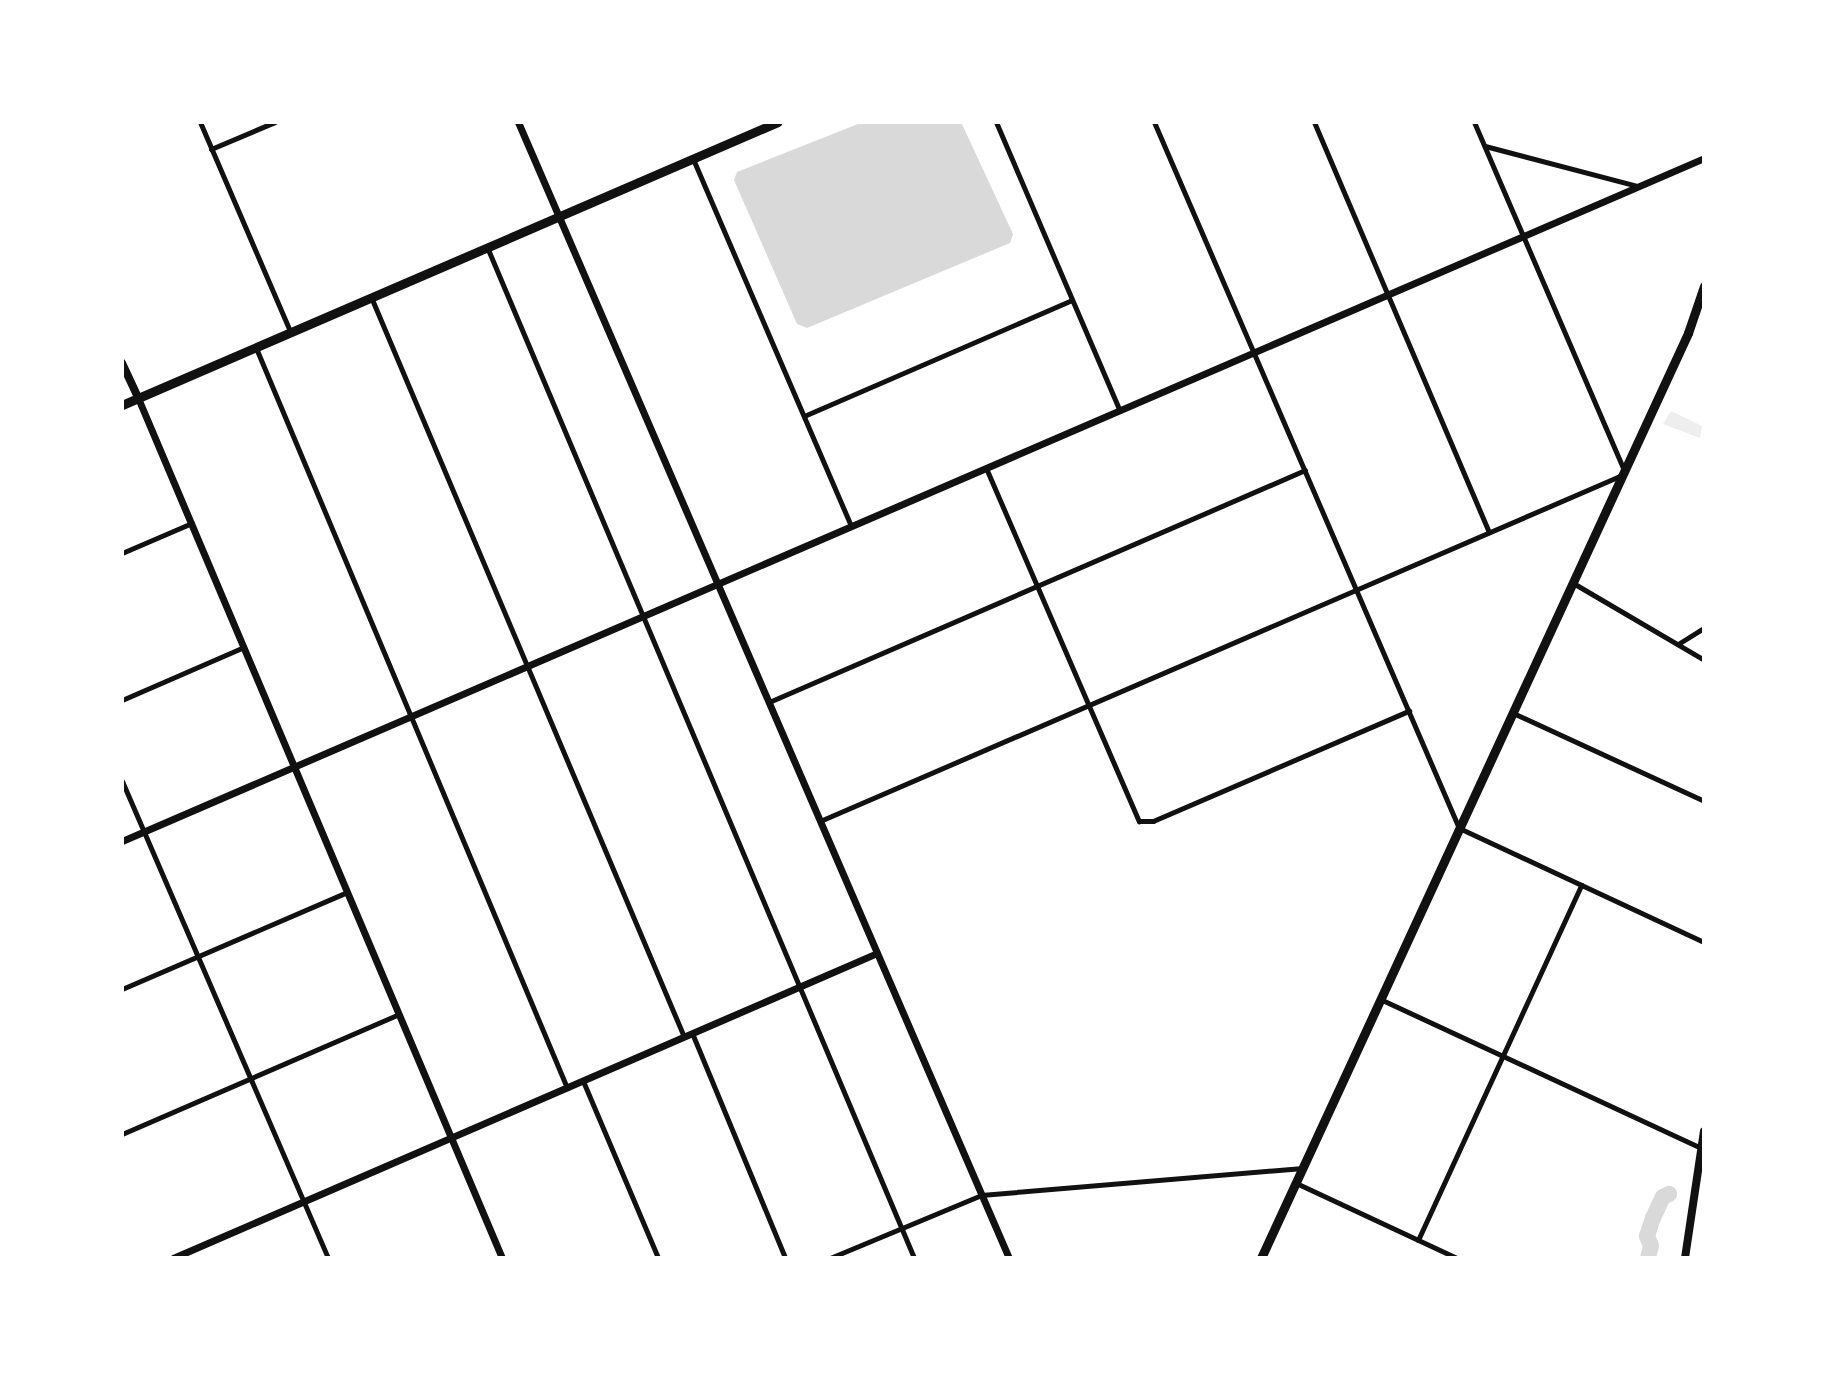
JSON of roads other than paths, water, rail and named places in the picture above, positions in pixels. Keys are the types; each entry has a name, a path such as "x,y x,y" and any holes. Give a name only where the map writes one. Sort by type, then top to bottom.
{"main road":[{"path":"122,405 778,122"},
{"path":"1261,1258 1688,333 1704,288"},
{"path":"122,363 138,398"},
{"path":"1685,1258 1704,1131"}],"street":[{"path":"200,122 290,332"},
{"path":"211,149 275,122"},
{"path":"518,122 1009,1258"},
{"path":"996,122 1120,411"},
{"path":"1154,122 1459,828 1704,942"},
{"path":"1314,122 1489,532"},
{"path":"820,821 1623,473 1474,122"},
{"path":"1484,146 1639,187"},
{"path":"122,841 1704,158"},
{"path":"693,159 851,525"},
{"path":"487,247 914,1258"},
{"path":"371,297 527,666 785,1258"},
{"path":"804,416 1072,300"},
{"path":"256,347 567,1088"},
{"path":"138,398 502,1258"},
{"path":"986,468 1136,817 1144,822 1409,711"},
{"path":"769,702 1305,470"},
{"path":"122,553 193,522"},
{"path":"1573,582 1704,660"},
{"path":"1678,644 1704,628"},
{"path":"122,700 245,647"},
{"path":"1513,713 1704,801"},
{"path":"122,781 328,1258"},
{"path":"1418,1240 1581,885"},
{"path":"122,989 347,891"},
{"path":"173,1258 877,953"},
{"path":"1380,999 1701,1148"},
{"path":"122,1134 399,1014"},
{"path":"583,1081 658,1258"},
{"path":"830,1258 981,1195 1303,1168"},
{"path":"1296,1183 1418,1240 1441,1255 1457,1258"}],"waterway":[{"path":"1648,1258 1651,1246 1647,1236 1663,1197 1669,1194"}]}
